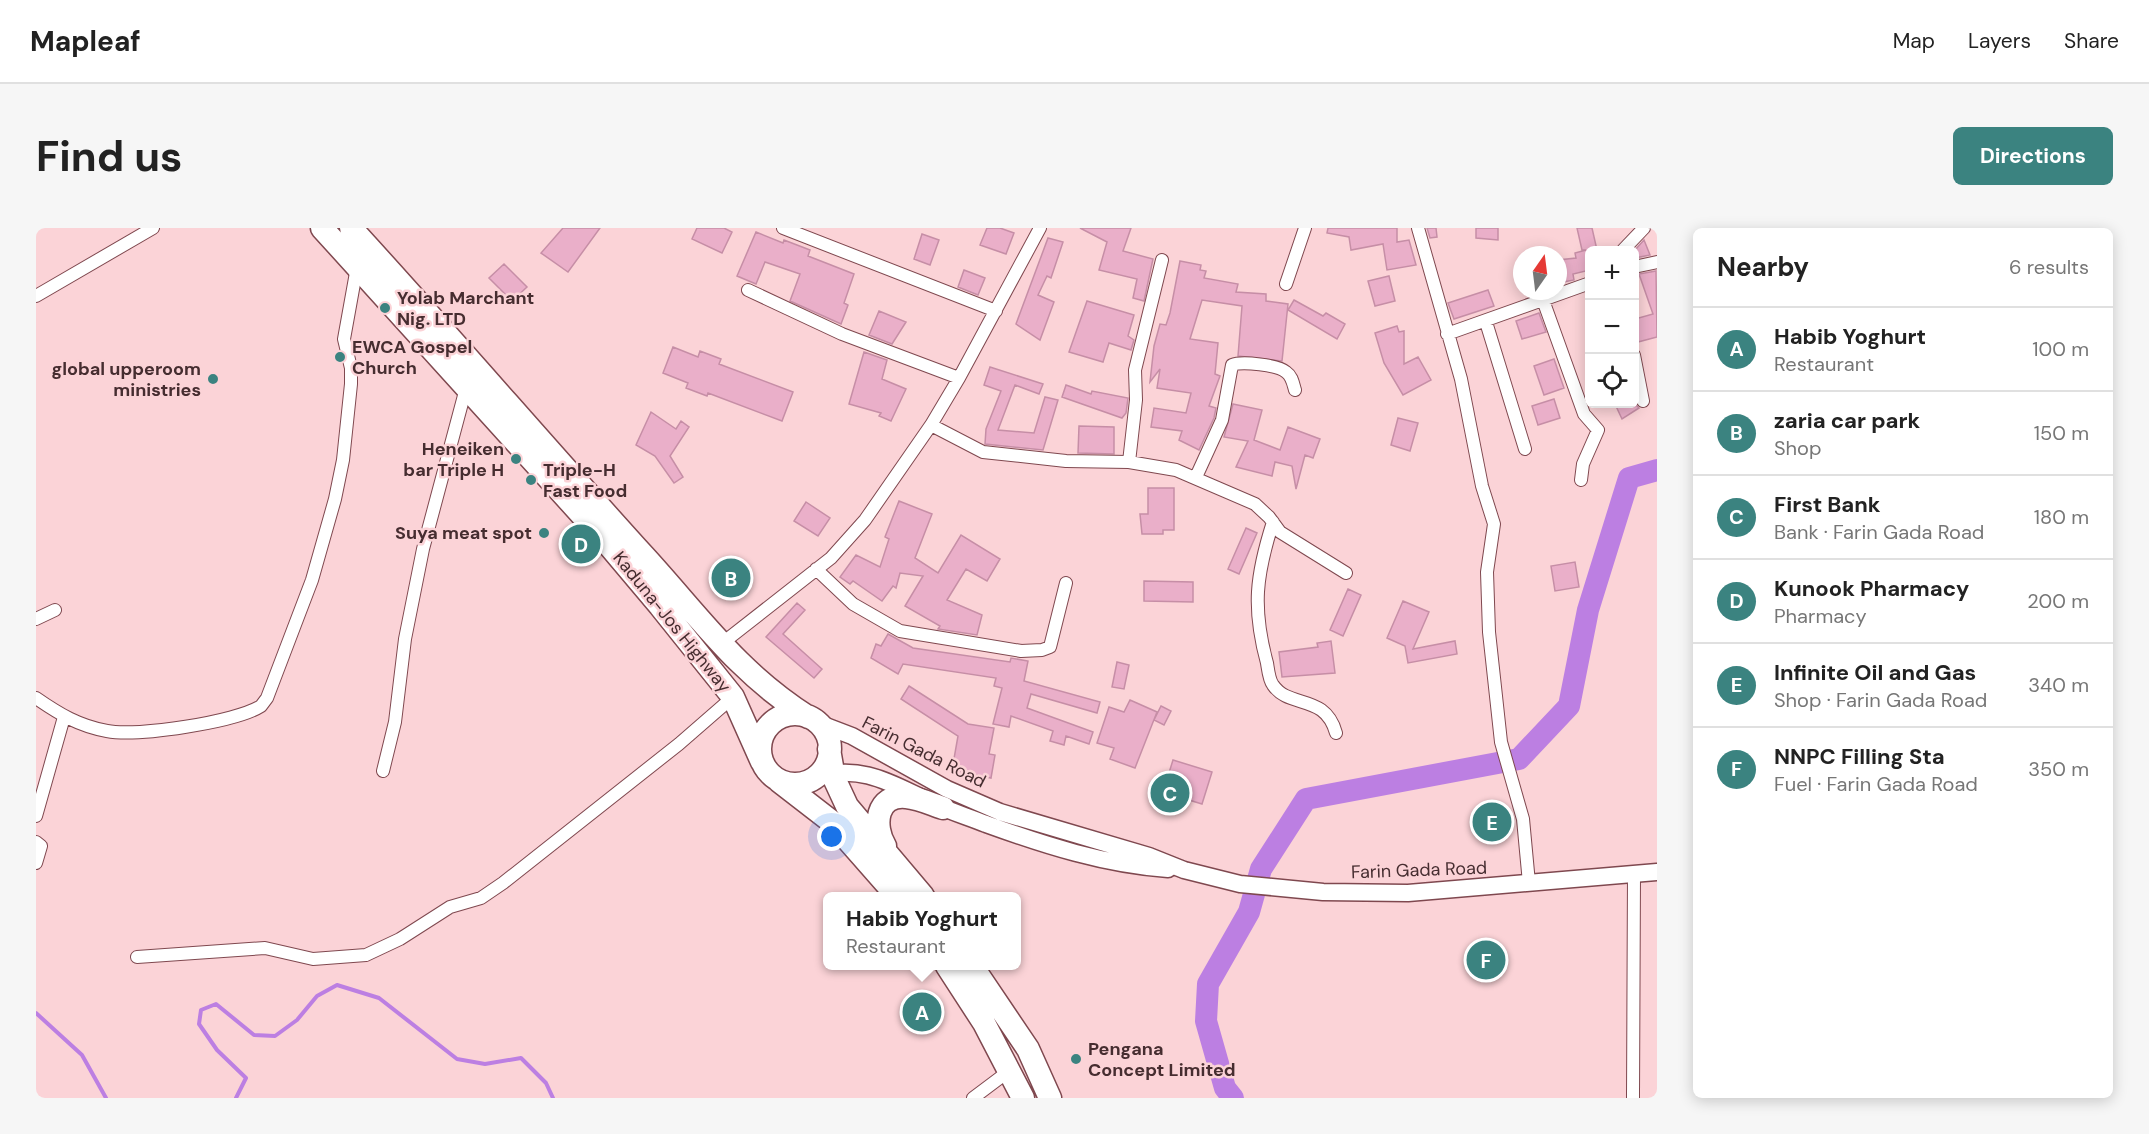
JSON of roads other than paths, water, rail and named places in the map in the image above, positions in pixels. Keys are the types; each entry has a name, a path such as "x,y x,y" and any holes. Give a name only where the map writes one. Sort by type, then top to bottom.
{"highway":[{"name":"Kaduna-Jos Highway","path":"322,228 630,570 733,697 762,762"},
{"name":"Kaduna-Jos Highway","path":"351,228 654,567 720,645 764,687 813,720"},
{"path":"823,775 829,749 826,733 813,720 789,715 772,722 761,740 762,762 769,772 832,822 893,892"},
{"path":"778,780 791,784 823,775"},
{"path":"823,775 919,892"},
{"path":"893,860 878,834 877,826 881,808 885,803 906,796 943,808"},
{"path":"950,970 984,1023 1023,1098"},
{"path":"975,970 1028,1049 1050,1098"}],"main road":[{"name":"Farin Gada Road","path":"813,720 852,736 922,777 982,805 1029,822 1149,856 1184,870 1240,884 1279,889 1408,893 1657,872"},
{"name":"Farin Gada Road","path":"823,775 852,771 878,777 943,808 1089,856 1139,867 1184,870"}],"street":[{"path":"36,296 153,228"},
{"path":"783,228 996,311"},
{"path":"720,645 831,558 865,520 931,425 1040,228"},
{"path":"1286,284 1305,228"},
{"path":"1418,228 1461,379 1482,486 1494,524 1487,572 1489,632 1501,742 1523,819 1529,883"},
{"path":"1627,246 1644,228"},
{"path":"1129,462 1136,400 1135,370 1162,260"},
{"path":"1639,266 1657,262"},
{"path":"36,698 64,717 108,731 188,726 255,710 267,698 312,580 337,489 351,384 351,368 344,339 357,267"},
{"path":"1567,291 1585,285"},
{"path":"748,290 842,334 959,378"},
{"path":"1447,334 1543,300 1584,414 1598,430 1583,464 1581,480"},
{"path":"1486,322 1525,449"},
{"path":"1196,477 1222,420 1232,365 1240,362 1285,371 1292,379 1295,390"},
{"path":"1639,378 1643,401"},
{"path":"383,771 395,722 405,639 423,549 466,388"},
{"path":"931,425 983,453 1066,461 1129,462 1176,470 1196,477 1255,504 1280,532 1346,573"},
{"path":"1273,522 1260,562 1256,600 1263,649 1272,685 1283,693 1322,709 1333,722 1336,733"},
{"path":"816,569 853,604 900,631 1021,651 1042,650 1050,647 1066,584"},
{"path":"36,619 55,610"},
{"path":"137,957 266,948 313,959 375,953 450,907 481,898 503,883 679,744 733,697"},
{"path":"36,816 64,717"},
{"path":"36,842 41,846 36,863"},
{"path":"1634,874 1634,1098"},
{"path":"973,1098 1010,1071"}],"waterway":[{"path":"1233,1098 1225,1088 1206,1021 1208,984 1249,912 1261,869 1306,799 1519,759 1569,706 1588,610 1629,478 1657,470"},
{"path":"236,1098 246,1078 217,1050 199,1024 201,1010 216,1004 254,1035 275,1036 297,1020 317,996 337,985 379,998 457,1059 485,1064 521,1058 546,1083 553,1098"},
{"path":"36,1013 82,1055 106,1098"}],"place":[{"name":"Yolab Marchant Nig. LTD","path":"385,308"},
{"name":"EWCA Gospel Church","path":"340,357"},
{"name":"global upperoom ministries","path":"213,379"},
{"name":"Heneiken bar Triple H","path":"516,459"},
{"name":"Triple-H Fast Food","path":"531,480"},
{"name":"Suya meat spot","path":"544,533"},
{"name":"Kunook Pharmacy","path":"581,544"},
{"name":"zaria car park","path":"731,578"},
{"name":"First Bank","path":"1170,793"},
{"name":"Infinite Oil and Gas","path":"1492,822"},
{"name":"NNPC Filling Sta","path":"1486,960"},
{"name":"Habib Yoghurt","path":"922,1012"},
{"name":"Pengana Concept Limited","path":"1076,1059"}]}
